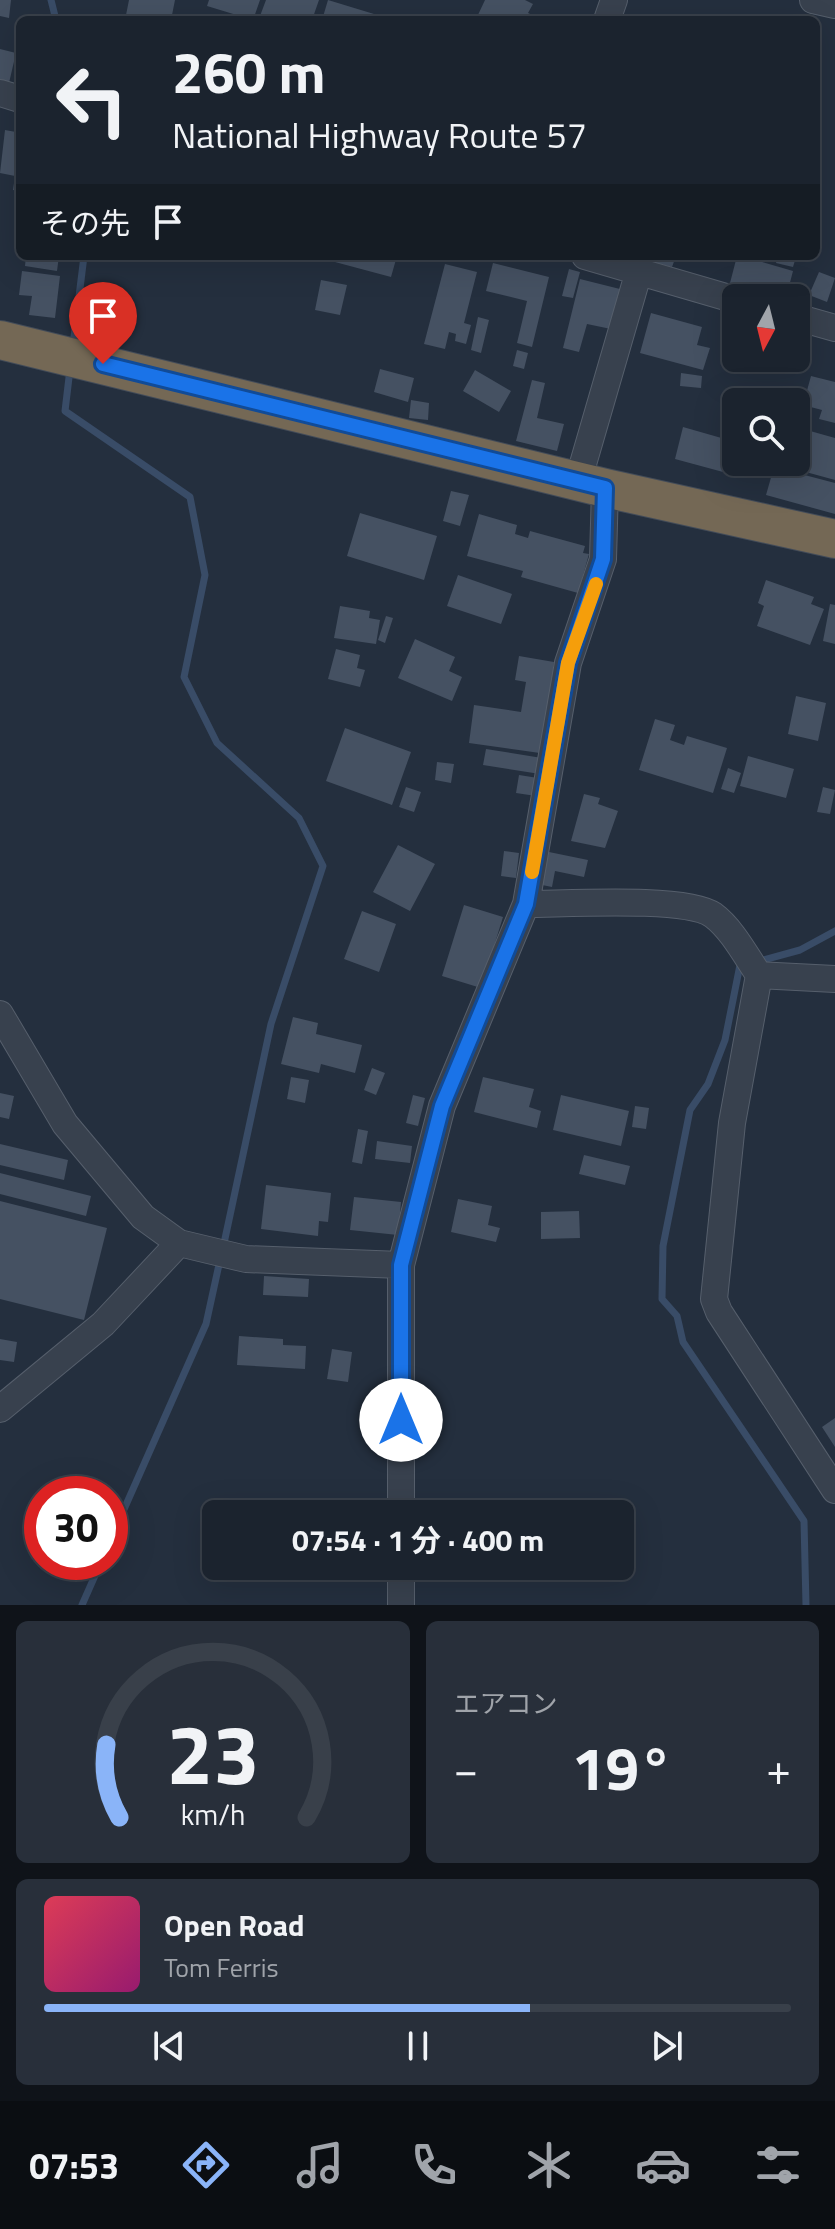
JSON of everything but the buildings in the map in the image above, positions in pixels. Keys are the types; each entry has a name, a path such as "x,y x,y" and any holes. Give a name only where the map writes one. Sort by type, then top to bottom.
{"highway":[{"path":"0,340 591,484 835,539"}],"street":[{"path":"813,0 835,5"},
{"path":"599,260 722,296"},
{"path":"401,1500 401,1265 442,1106 526,904 568,663 603,559 591,484 639,271"},
{"path":"810,321 835,328"},
{"path":"526,904 660,904 698,908 714,916 759,975 732,1123 714,1299 719,1312 835,1490"},
{"path":"759,975 835,979"},
{"path":"0,1014 65,1124 143,1217 179,1243 246,1259 401,1265"},
{"path":"0,1409 103,1324 179,1243"},
{"path":"401,1580 401,1605"}],"waterway":[{"path":"51,0 55,16"},
{"path":"73,345 84,260"},
{"path":"70,369 65,411 190,497 205,575 184,677 217,743 299,818 323,866 271,1024 223,1248"},
{"path":"756,962 800,950 835,931"},
{"path":"744,965 740,965 725,1040 708,1084 690,1110 663,1246 662,1299 677,1316 683,1342 804,1521 806,1605"},
{"path":"128,1500 206,1324 220,1260"},
{"path":"82,1605 93,1580"}],"slow traffic":[{"path":"532,872 568,663 596,584"}],"route":[{"path":"103,364 605,488 603,559 568,663 526,904 488,1002 442,1106 401,1265 401,1420"}]}
